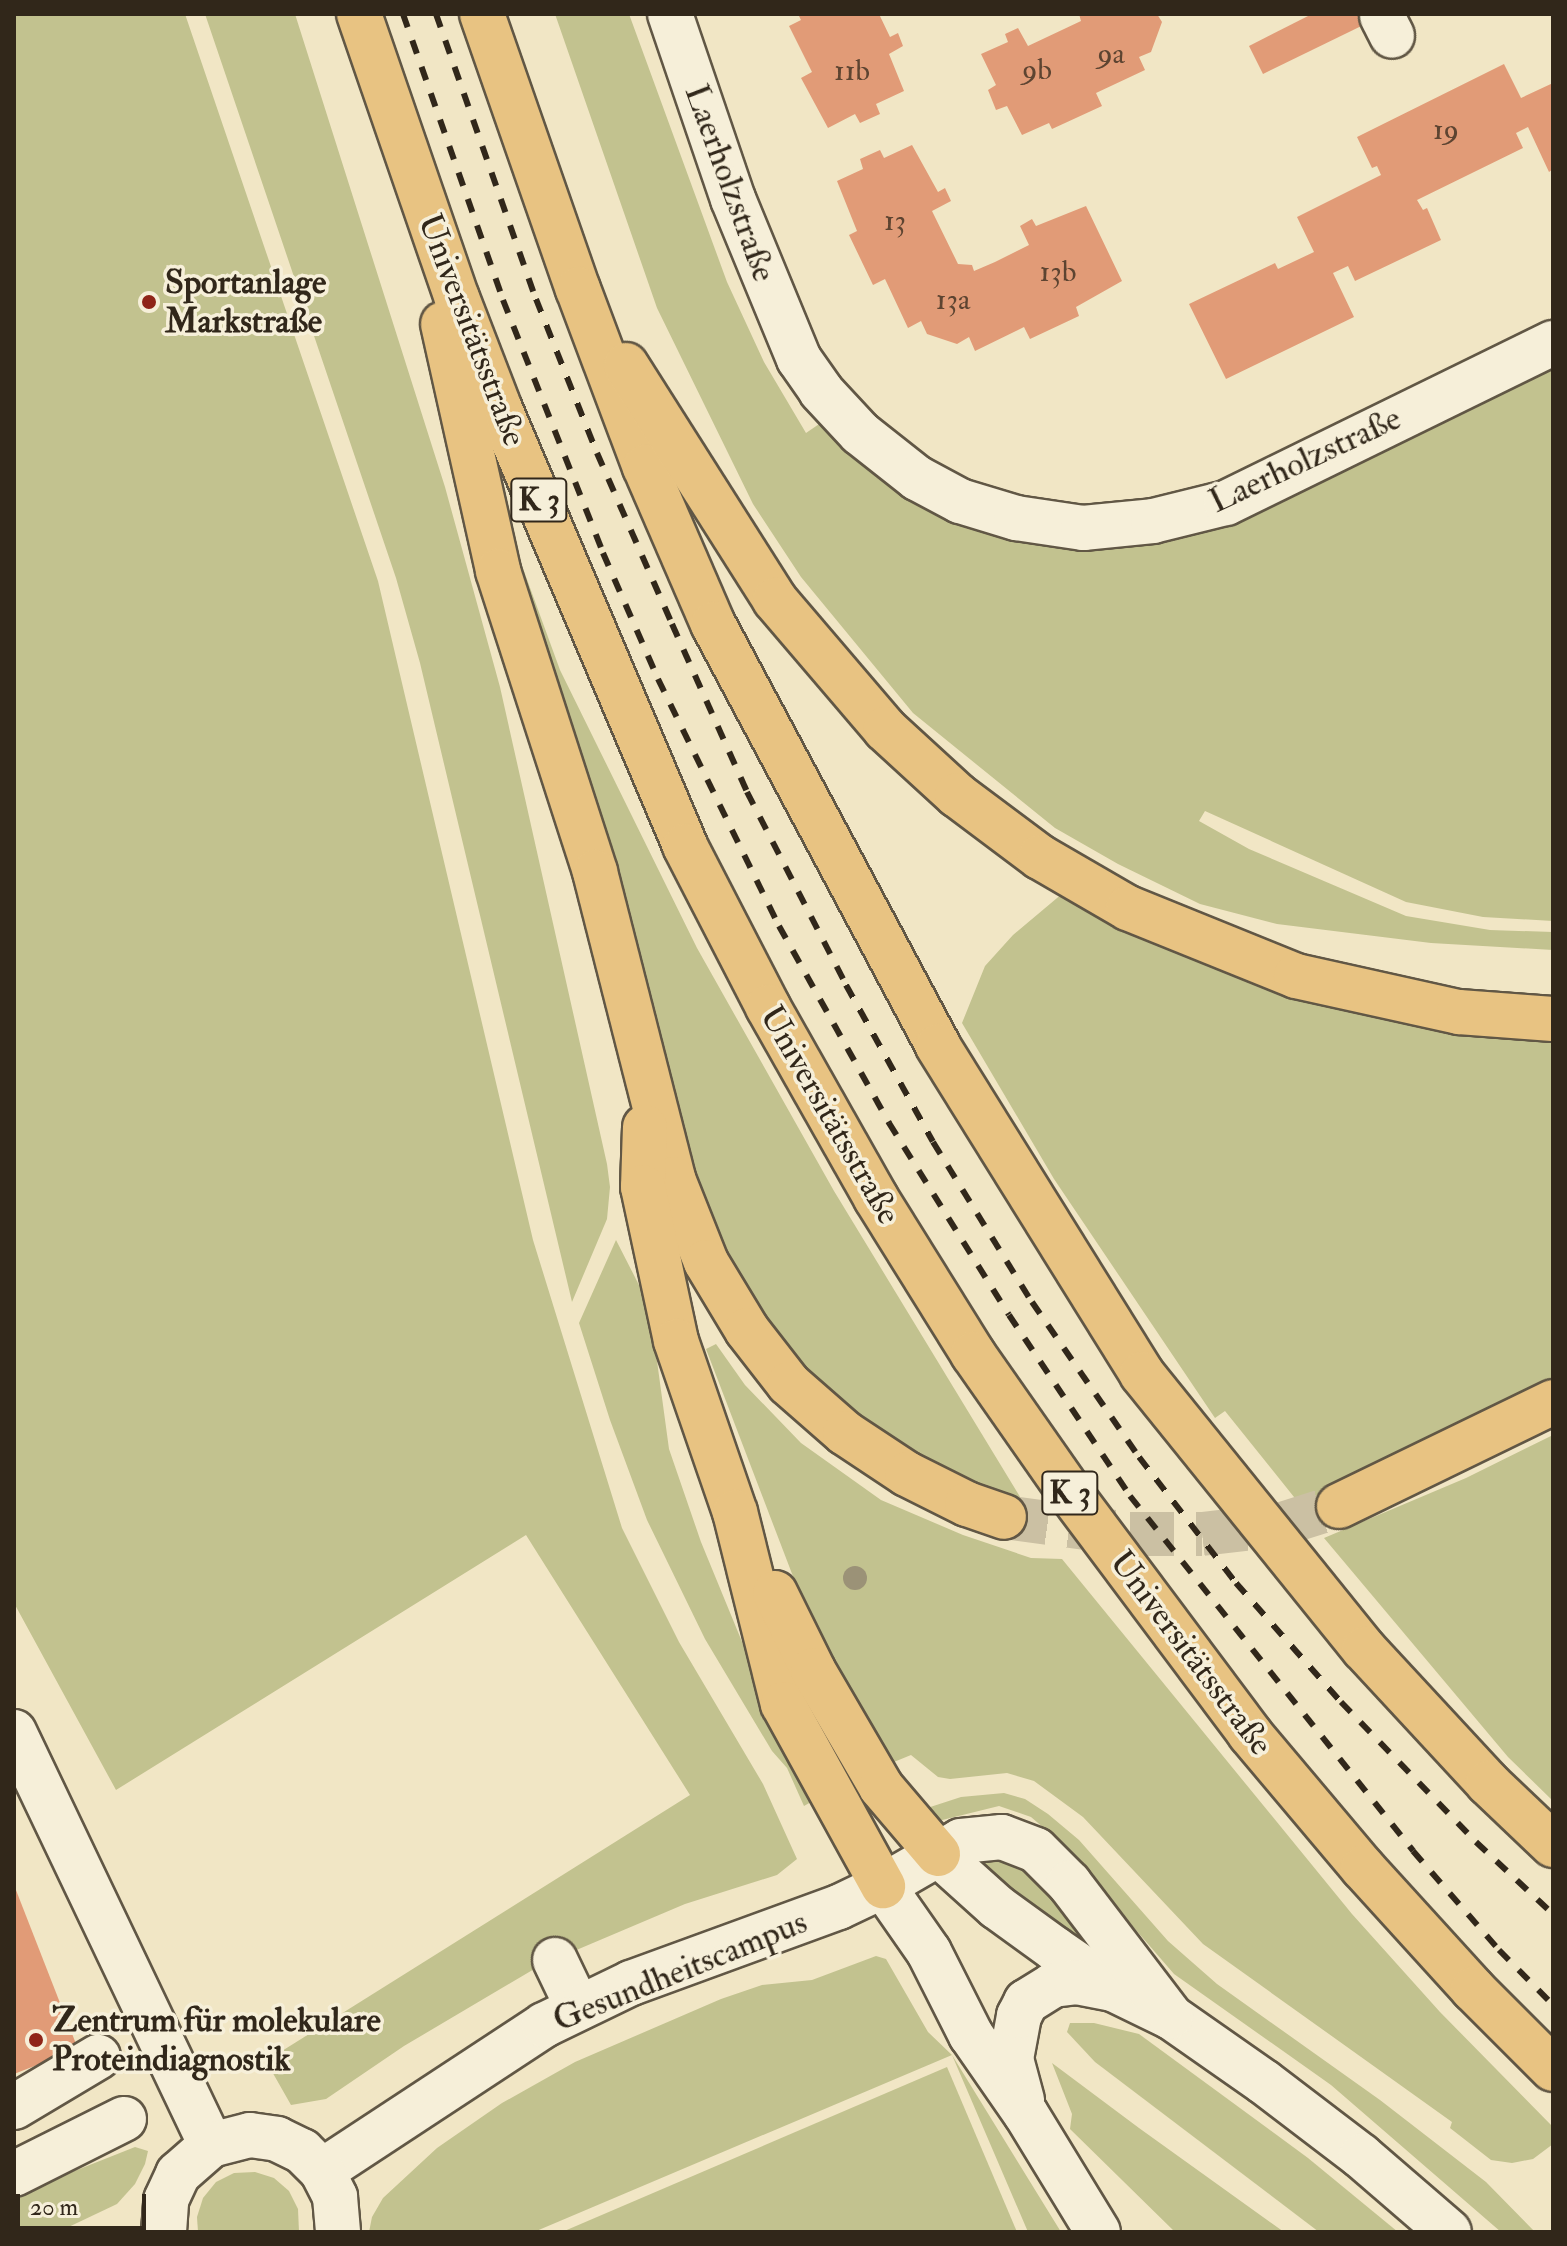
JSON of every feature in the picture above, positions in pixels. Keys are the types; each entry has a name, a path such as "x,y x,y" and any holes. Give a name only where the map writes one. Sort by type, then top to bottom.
{"highway":[{"name":"Universitätsstraße","path":"359,14 404,148 499,407 685,846 768,1007 876,1198 973,1354 1073,1497 1250,1734 1363,1868 1473,1989 1553,2069"},
{"path":"482,14 578,289 645,467 713,624 938,1046 1134,1361 1364,1649 1488,1783 1553,1845"},
{"path":"404,148 498,571 595,872 673,1179 706,1262 747,1330 789,1384 845,1433 907,1474 967,1504 1004,1517"},
{"path":"578,289 775,600 885,729 957,795 1040,857 1141,913 1296,976 1459,1012 1553,1019"},
{"path":"1459,1012 1553,996"},
{"path":"646,1077 643,1187 676,1341 735,1512 783,1704 883,1886"},
{"path":"1339,1506 1553,1402"},
{"path":"735,1512 813,1670 881,1787 938,1854"}],"street":[{"name":"Laerholzstraße","path":"670,14 739,214 799,359 821,391 860,433 917,478 960,501 1016,518 1097,527 1153,521 1226,503 1353,426 1553,343"},
{"path":"14,1732 24,1775 211,2145"},
{"name":"Gesundheitscampus","path":"322,2171 477,2066 578,2008 631,1983 776,1932 883,1886 961,1841 1002,1837 1036,1850 1069,1883 1171,2017"},
{"path":"938,1854 997,1907 1113,1989 1171,2017 1361,2156 1449,2232"},
{"path":"883,1886 929,1952 971,2035 1026,2114 1098,2232"},
{"path":"555,1960 578,2008"},
{"path":"1026,2114 1011,2059 1019,2016 1026,2002 1053,1985 1076,1982 1113,1989"},
{"path":"14,2107 98,2057"},
{"path":"14,2174 124,2119"},
{"path":"160,2231 166,2200 178,2174 198,2153 211,2145 250,2135 277,2139 302,2151 322,2171 335,2197 338,2232"}],"green space":[{"path":"14,14 185,14 378,581 533,1240 622,1528 679,1642 763,1784 797,1859 777,1875 685,1904 541,1965 404,2046 326,2099 291,2105 266,2061 690,1795 526,1535 116,1790 14,1603"},
{"path":"205,14 295,14 445,487 500,687 607,1164 610,1187 607,1219 572,1302 420,663 396,578"},
{"path":"555,14 629,14 727,282 764,362 806,433 825,420 1082,540 1553,362 1553,921 1483,917 1406,902 1205,811 1199,821 1249,849 1406,916 1490,930 1553,932 1553,950 1431,943 1277,924 1200,904 1118,864 1055,828 913,713 801,577 753,504 657,308"},
{"path":"521,563 560,670 697,948 834,1191 1025,1505 969,1489 858,1423 761,1328 676,1146 514,566"},
{"path":"1063,893 1553,1037 1553,1383 1336,1489 1298,1502 1225,1411 1215,1418 1054,1179 962,1023 985,966 1013,935"},
{"path":"616,1240 641,1289 657,1361 669,1449 701,1542 761,1688 818,1798 804,1806 787,1768 772,1751 705,1639 647,1520 610,1420 579,1323"},
{"path":"716,1344 745,1385 801,1443 881,1500 963,1535 1031,1558 1062,1559 1352,1914 1440,2012 1553,2127 1553,2144 1533,2159 1512,2163 1491,2160 1450,2128 1452,2122 1203,1944 1083,1817 1034,1781 1007,1773 950,1779 938,1777 911,1755 889,1764 830,1673 706,1349"},
{"path":"1553,1435 1553,1801 1508,1757 1324,1538 1466,1478"},
{"path":"1004,1793 1025,1799 1048,1814 1079,1840 1168,1941 1217,1984 1380,2100 1486,2182 1535,2232 1501,2232 1331,2085 1174,1974 1058,1840 1031,1817 999,1806 926,1824 918,1811 961,1797"},
{"path":"977,1857 1021,1860 1102,1953 1095,1961 971,1863"},
{"path":"876,1956 886,1959 928,2032 952,2055 534,2232 369,2232 372,2217 383,2198 437,2148 502,2103 575,2062 721,1999 762,1985 812,1980"},
{"path":"1070,2023 1094,2023 1139,2034 1308,2158 1398,2232 1319,2232 1095,2062 1067,2032"},
{"path":"952,2055 1061,2232 1028,2232"},
{"path":"1052,2063 1284,2232 1175,2232 1070,2129 1072,2114"},
{"path":"947,2067 1017,2232 562,2232"},
{"path":"135,2147 148,2151 145,2164 135,2184 117,2204 58,2232 14,2232 14,2195"},
{"path":"255,2172 274,2178 289,2191 298,2209 299,2232 198,2232 197,2217 203,2198 216,2182 234,2173"}],"building":[{"path":"798,14 879,14 890,37 898,33 903,46 889,54 904,91 876,104 880,114 860,123 855,114 828,128 801,78 812,72 789,26 801,20"},
{"path":"1079,14 1157,14 1162,22 1151,52 1139,57 1145,70 1096,93 1102,106 1052,129 1049,123 1022,135 1007,106 996,110 988,90 996,85 981,54 1008,42 1005,34 1018,28 1028,46 1081,21"},
{"path":"1312,14 1386,14 1263,74 1249,46"},
{"path":"1504,64 1521,98 1553,83 1553,169 1549,172 1528,127 1516,133 1523,148 1417,200 1423,210 1427,208 1441,240 1355,281 1348,266 1333,273 1354,317 1226,379 1189,304 1275,263 1278,269 1314,252 1297,217 1381,175 1377,166 1372,168 1357,137"},
{"path":"912,145 938,192 945,188 951,201 932,211 958,264 972,265 974,271 995,262 1029,245 1020,226 1032,219 1036,226 1086,206 1122,281 1076,307 1079,316 1030,339 1024,327 975,351 969,337 957,344 927,334 921,321 908,328 885,279 873,285 849,235 857,231 837,181 863,169 860,159 880,150 884,158"},
{"path":"14,1885 78,2049 14,2074"}],"tunnel":[{"path":"1004,1517 1130,1534 1202,1534 1279,1525 1339,1506"}],"railway":[{"path":"403,14 503,300 603,553 658,679 779,926 889,1123 1009,1315 1130,1496 1413,1851 1499,1950 1553,2005"},
{"path":"436,14 536,299 597,453 672,624 747,792 846,985 933,1142 1032,1302 1139,1457 1236,1583 1341,1702 1476,1842 1553,1914"}],"place":[{"name":"Sportanlage Markstraße","path":"149,302"},
{"name":"Zentrum für molekulare Proteindiagnostik","path":"36,2040"}]}
